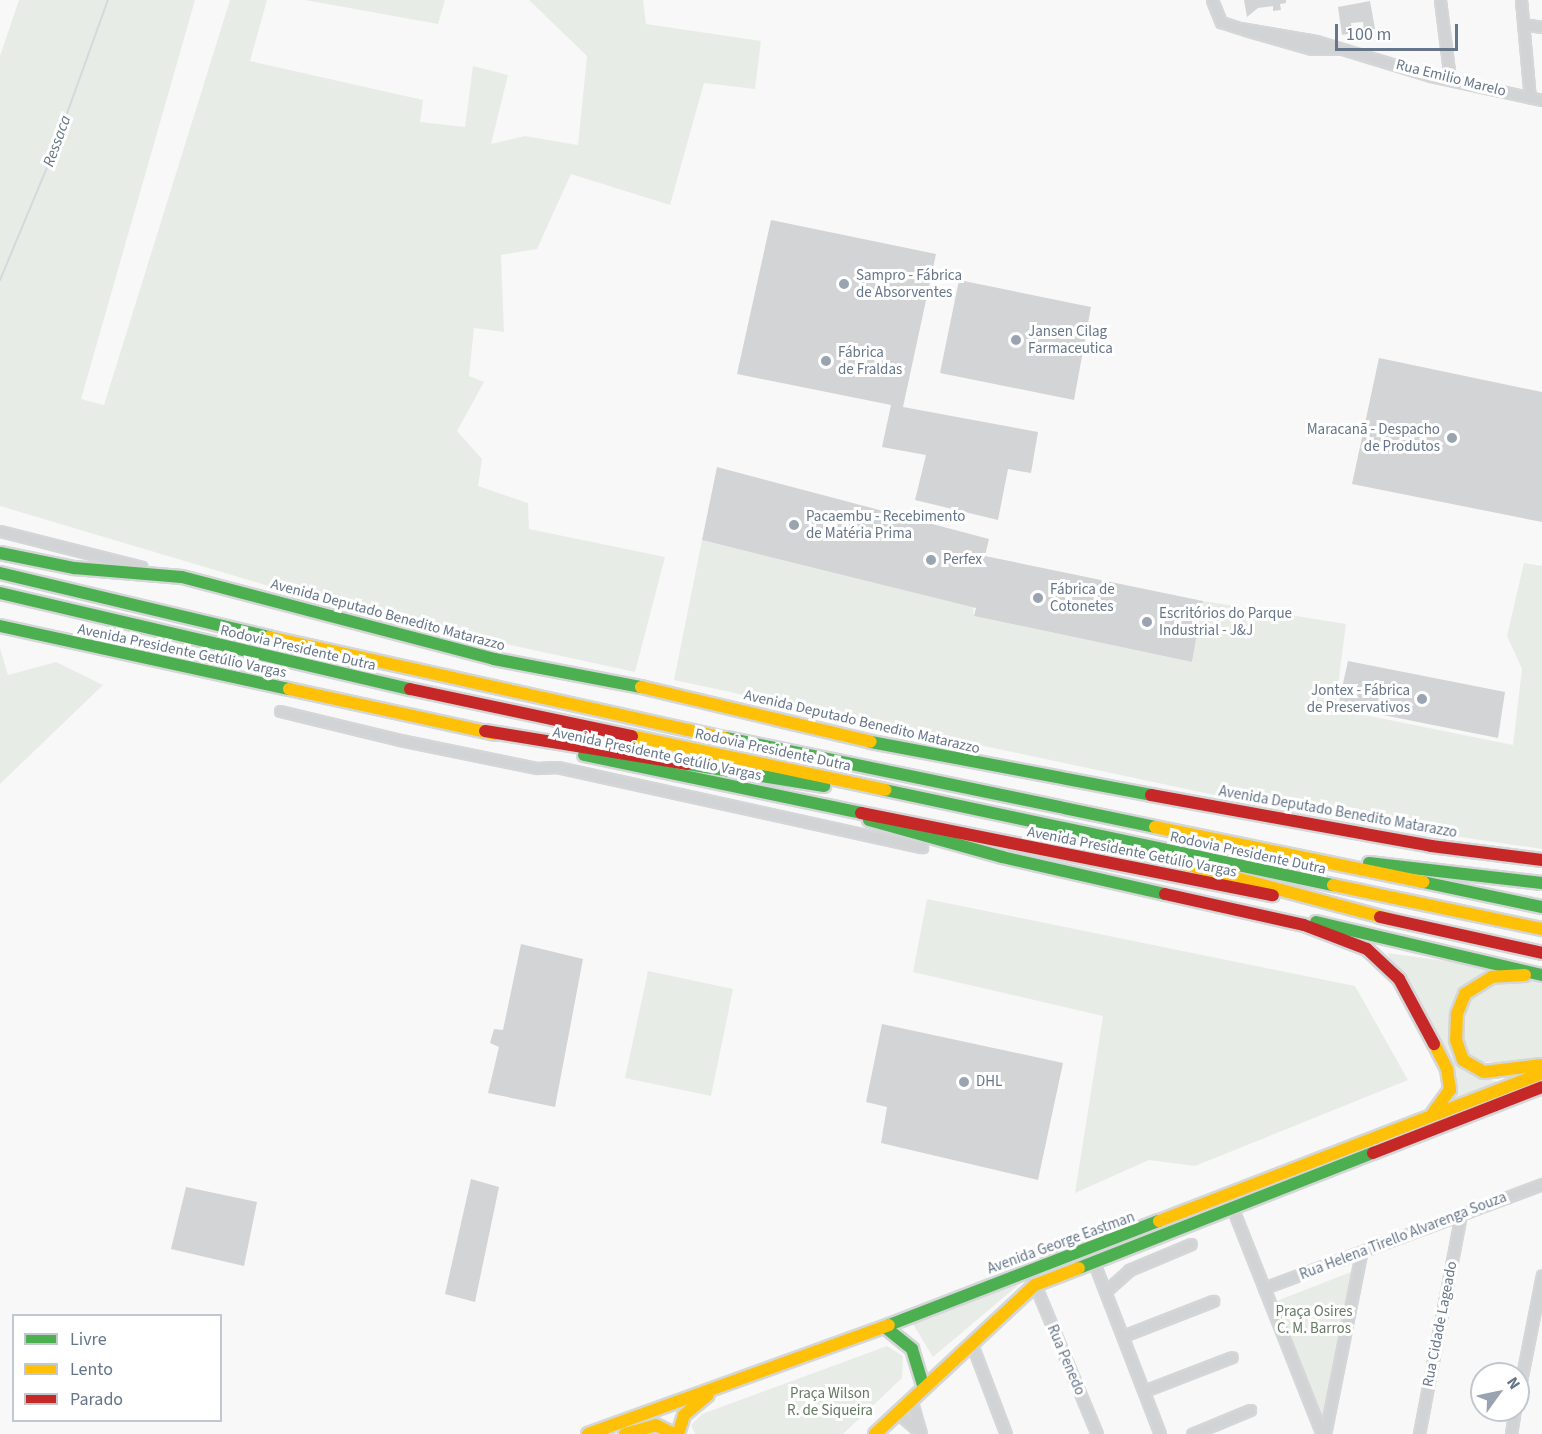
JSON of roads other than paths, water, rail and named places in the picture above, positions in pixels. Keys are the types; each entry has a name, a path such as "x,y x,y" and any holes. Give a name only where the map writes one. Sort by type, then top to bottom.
{"main road":[{"name":"Avenida Deputado Benedito Matarazzo","path":"0,553 74,568 182,577 494,659 638,686 915,752 1431,846 1542,860"},
{"name":"Rodovia Presidente Dutra","path":"0,573 465,684 1542,906"},
{"name":"Rodovia Presidente Dutra","path":"0,593 356,677 1542,929"},
{"name":"Avenida Presidente Getúlio Vargas","path":"0,626 844,806 1122,868 1309,901 1390,919"},
{"path":"485,731 921,798"},
{"path":"844,806 866,819 1002,857 1249,913 1350,940 1383,960 1421,1016 1447,1069 1450,1090 1433,1113"},
{"path":"1185,832 1384,866 1542,884"},
{"path":"1113,839 1190,867 1390,919 1542,953"},
{"path":"1249,913 1336,925 1542,975"},
{"path":"1478,916 1542,941"},
{"path":"1542,975 1492,977 1474,987 1466,994 1455,1027 1463,1060 1475,1069 1491,1072 1542,1065"},
{"name":"Avenida George Eastman","path":"588,1434 711,1393 1239,1192 1433,1113 1542,1073"},
{"name":"Avenida George Eastman","path":"879,1430 912,1399 922,1386 1035,1285 1542,1087"},
{"path":"885,1327 912,1349 922,1386"},
{"path":"625,1434 656,1425 676,1434 684,1415 711,1393"}],"street":[{"name":"Rua Emilio Marelo","path":"1212,0 1221,22 1240,28 1342,49 1450,79 1542,100"},
{"path":"1440,0 1450,79"},
{"path":"1521,0 1530,98"},
{"path":"1523,24 1542,27"},
{"path":"0,531 182,577"},
{"path":"280,711 400,740 537,768 557,767 922,847"},
{"name":"Rua Helena Tirello Alvarenga Souza","path":"1264,1288 1361,1254 1542,1184"},
{"path":"1232,1208 1323,1434"},
{"name":"Rua Cidade Lageado","path":"1419,1434 1461,1214"},
{"path":"1106,1291 1129,1270 1191,1244"},
{"path":"1323,1434 1361,1254"},
{"path":"1094,1263 1160,1434"},
{"path":"1525,1362 1542,1275"},
{"name":"Rua Penedo","path":"1035,1285 1097,1434"},
{"path":"1123,1336 1213,1301"},
{"path":"971,1342 1006,1434"},
{"path":"1144,1391 1232,1357"},
{"path":"912,1399 921,1433"},
{"path":"1192,1434 1250,1410"},
{"path":"898,1413 921,1433"}],"waterway":[{"name":"Ressaca","path":"0,280 51,158 108,0"}],"place":[{"name":"Sampro - Fábrica de Absorventes","path":"844,284"},
{"name":"Jansen Cilag Farmaceutica","path":"1016,340"},
{"name":"Fábrica de Fraldas","path":"826,361"},
{"name":"Maracanã - Despacho de Produtos","path":"1452,438"},
{"name":"Pacaembu - Recebimento de Matéria Prima","path":"794,525"},
{"name":"Perfex","path":"931,560"},
{"name":"Fábrica de Cotonetes","path":"1038,598"},
{"name":"Escritórios do Parque Industrial - J&J","path":"1147,622"},
{"name":"Jontex - Fábrica de Preservativos","path":"1422,699"},
{"name":"DHL","path":"964,1082"}],"park label":[{"name":"Praça Osires C. M. Barros","path":"1314,1320"},
{"name":"Praça Wilson R. de Siqueira","path":"830,1402"}]}
